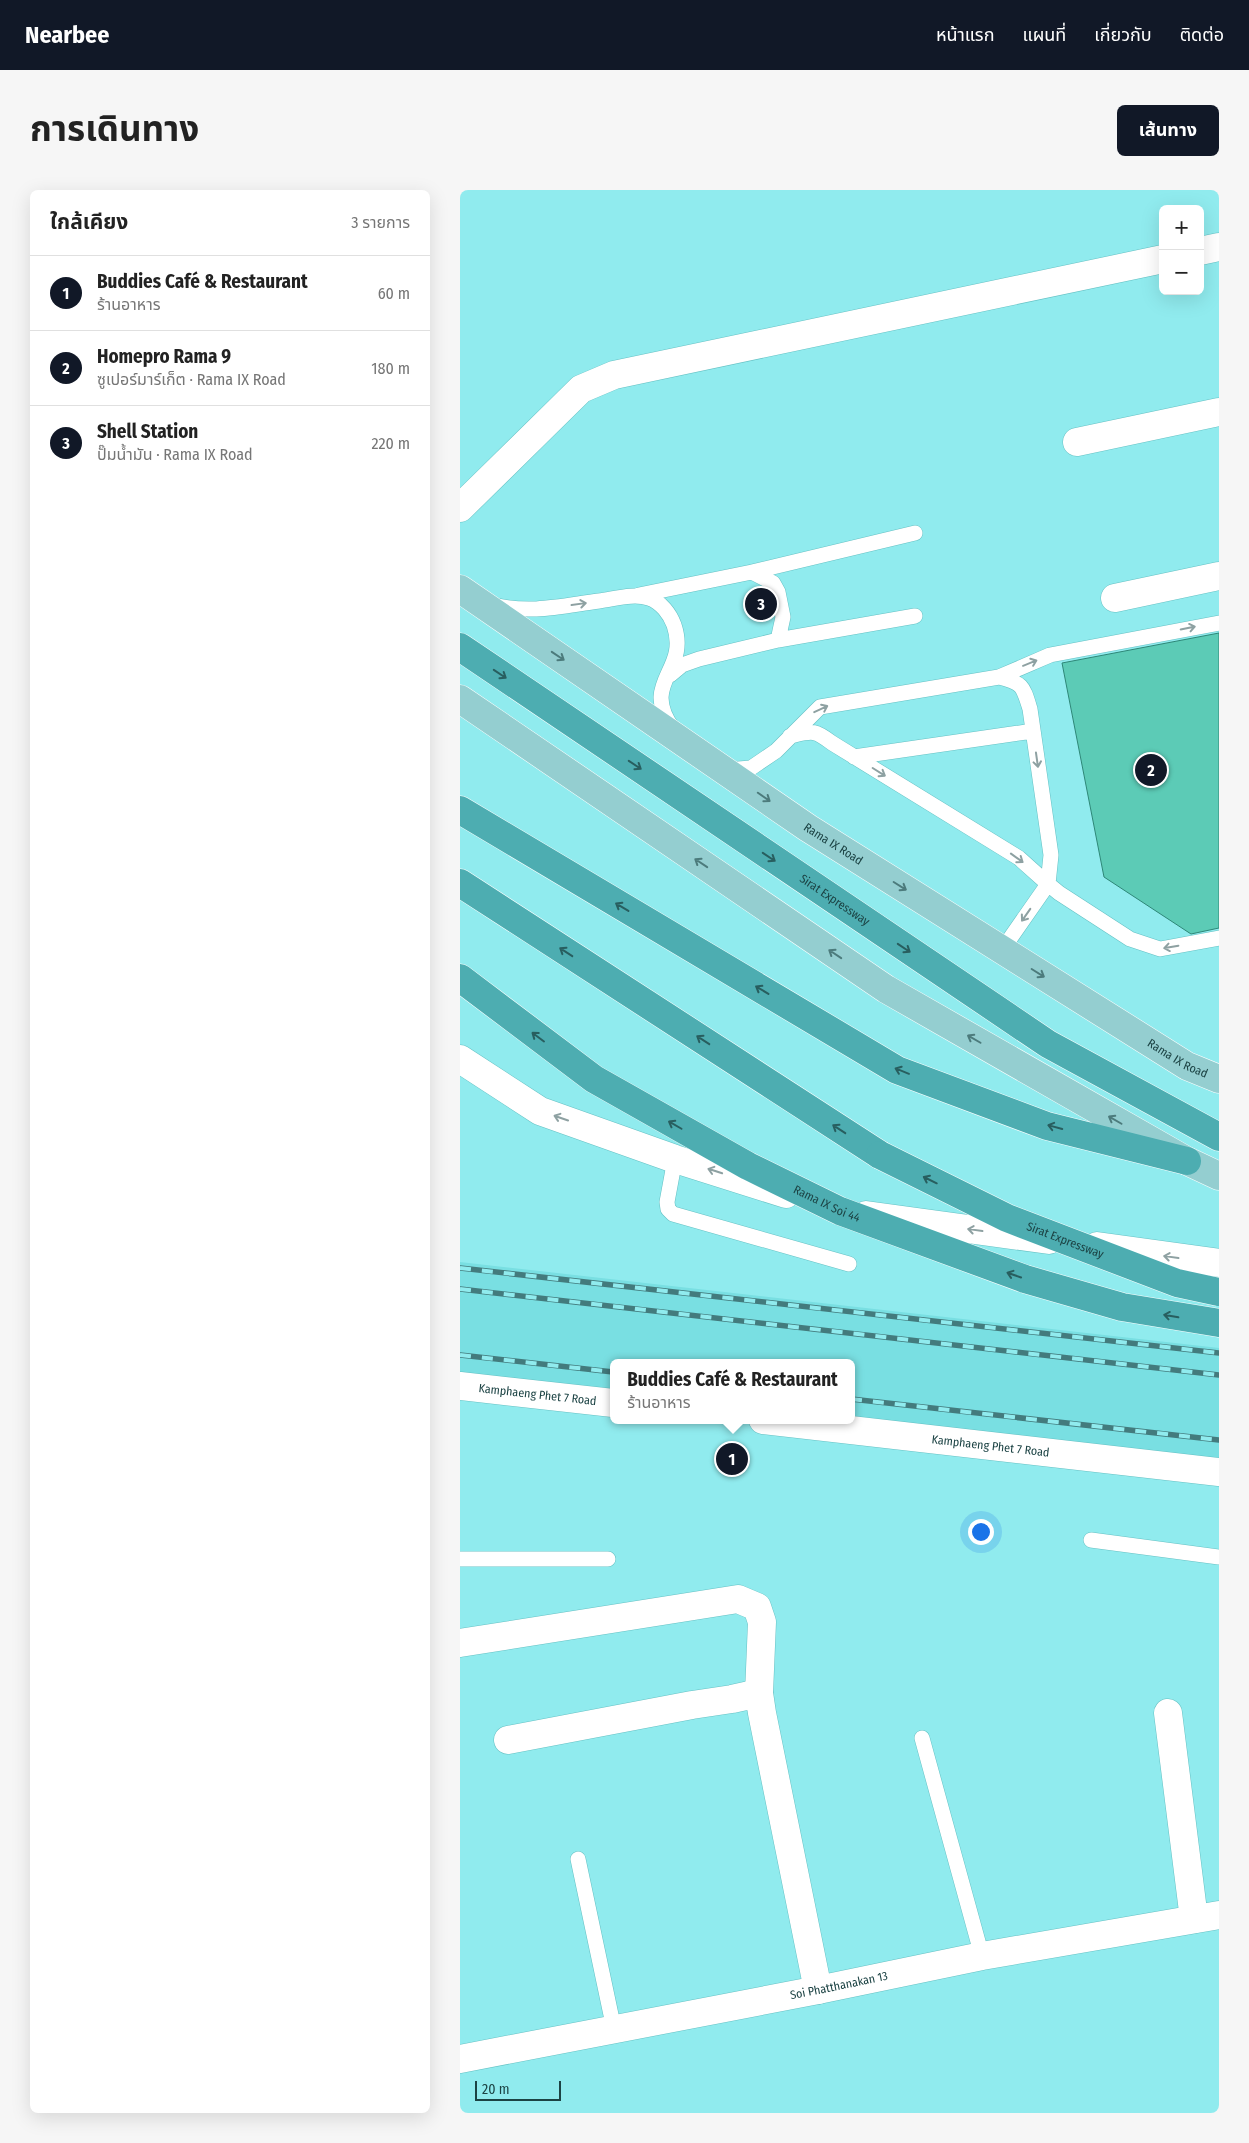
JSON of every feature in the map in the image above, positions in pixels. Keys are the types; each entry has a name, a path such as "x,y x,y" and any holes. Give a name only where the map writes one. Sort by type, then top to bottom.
{"highway":[{"name":"Sirat Expressway","path":"460,646 1048,1044 1219,1137"},
{"path":"460,810 897,1070 1048,1126 1187,1161"},
{"name":"Sirat Expressway","path":"460,883 880,1155 1007,1218 1177,1283 1219,1292"},
{"path":"460,978 594,1079 748,1166 840,1211 1034,1282 1122,1307 1219,1324"}],"main road":[{"name":"Rama IX Road","path":"470,596 680,738 808,828 1187,1066 1219,1079"},
{"path":"460,699 886,989 1187,1161 1219,1176"}],"street":[{"path":"1204,250 1219,247"},
{"path":"460,508 581,389 614,375 1159,260"},
{"path":"1077,442 1219,412"},
{"path":"1115,598 1219,576"},
{"name":"Rama IX Soi 44","path":"460,1059 540,1111 675,1159 840,1211 1219,1263"},
{"name":"Kamphaeng Phet 7 Road","path":"460,1386 610,1403"},
{"name":"Kamphaeng Phet 7 Road","path":"798,1424 1219,1472"},
{"path":"460,1643 738,1599 757,1607 762,1622 759,1693 762,1713 818,1990"},
{"path":"508,1740 692,1705 732,1700 759,1693"},
{"path":"1168,1713 1206,1917"},
{"name":"Soi Phatthanakan 13","path":"460,2059 818,1990 982,1956 1206,1917"}],"lane":[{"path":"470,596 524,610 630,596 752,572 915,533"},
{"path":"752,572 773,583 778,592 784,617 778,640"},
{"path":"630,596 649,598 671,615 679,644 677,657 661,692 660,702 664,716 680,738"},
{"path":"666,678 682,665 778,640 915,616"},
{"path":"725,770 751,768 776,751 820,707 999,678 1050,655 1219,623"},
{"path":"999,678 1014,681 1024,689 1033,731 1051,854 1048,884 1002,950"},
{"path":"854,757 1033,731"},
{"path":"790,736 806,732 819,732 854,757 1019,858 1066,898 1130,939 1160,950 1219,938"},
{"path":"675,1159 667,1202 668,1209 673,1214 849,1264"},
{"path":"1091,1540 1219,1557"},
{"path":"460,1559 608,1560"},
{"path":"922,1738 982,1956"},
{"path":"578,1858 614,2029"}],"shaded area":[{"path":"460,1262 1219,1348 1219,1471 855,1421 855,1359 610,1359 610,1401 460,1383"}],"building":[{"path":"1219,633 1219,928 1191,934 1104,877 1062,663"}],"railway":[{"path":"460,1268 1219,1353"},
{"path":"460,1289 1219,1375"},
{"path":"460,1355 610,1372"},
{"path":"855,1399 1219,1440"}],"place":[{"name":"Shell Station","path":"761,604"},
{"name":"Homepro Rama 9","path":"1151,770"},
{"name":"Buddies Café & Restaurant","path":"732,1459"}]}
